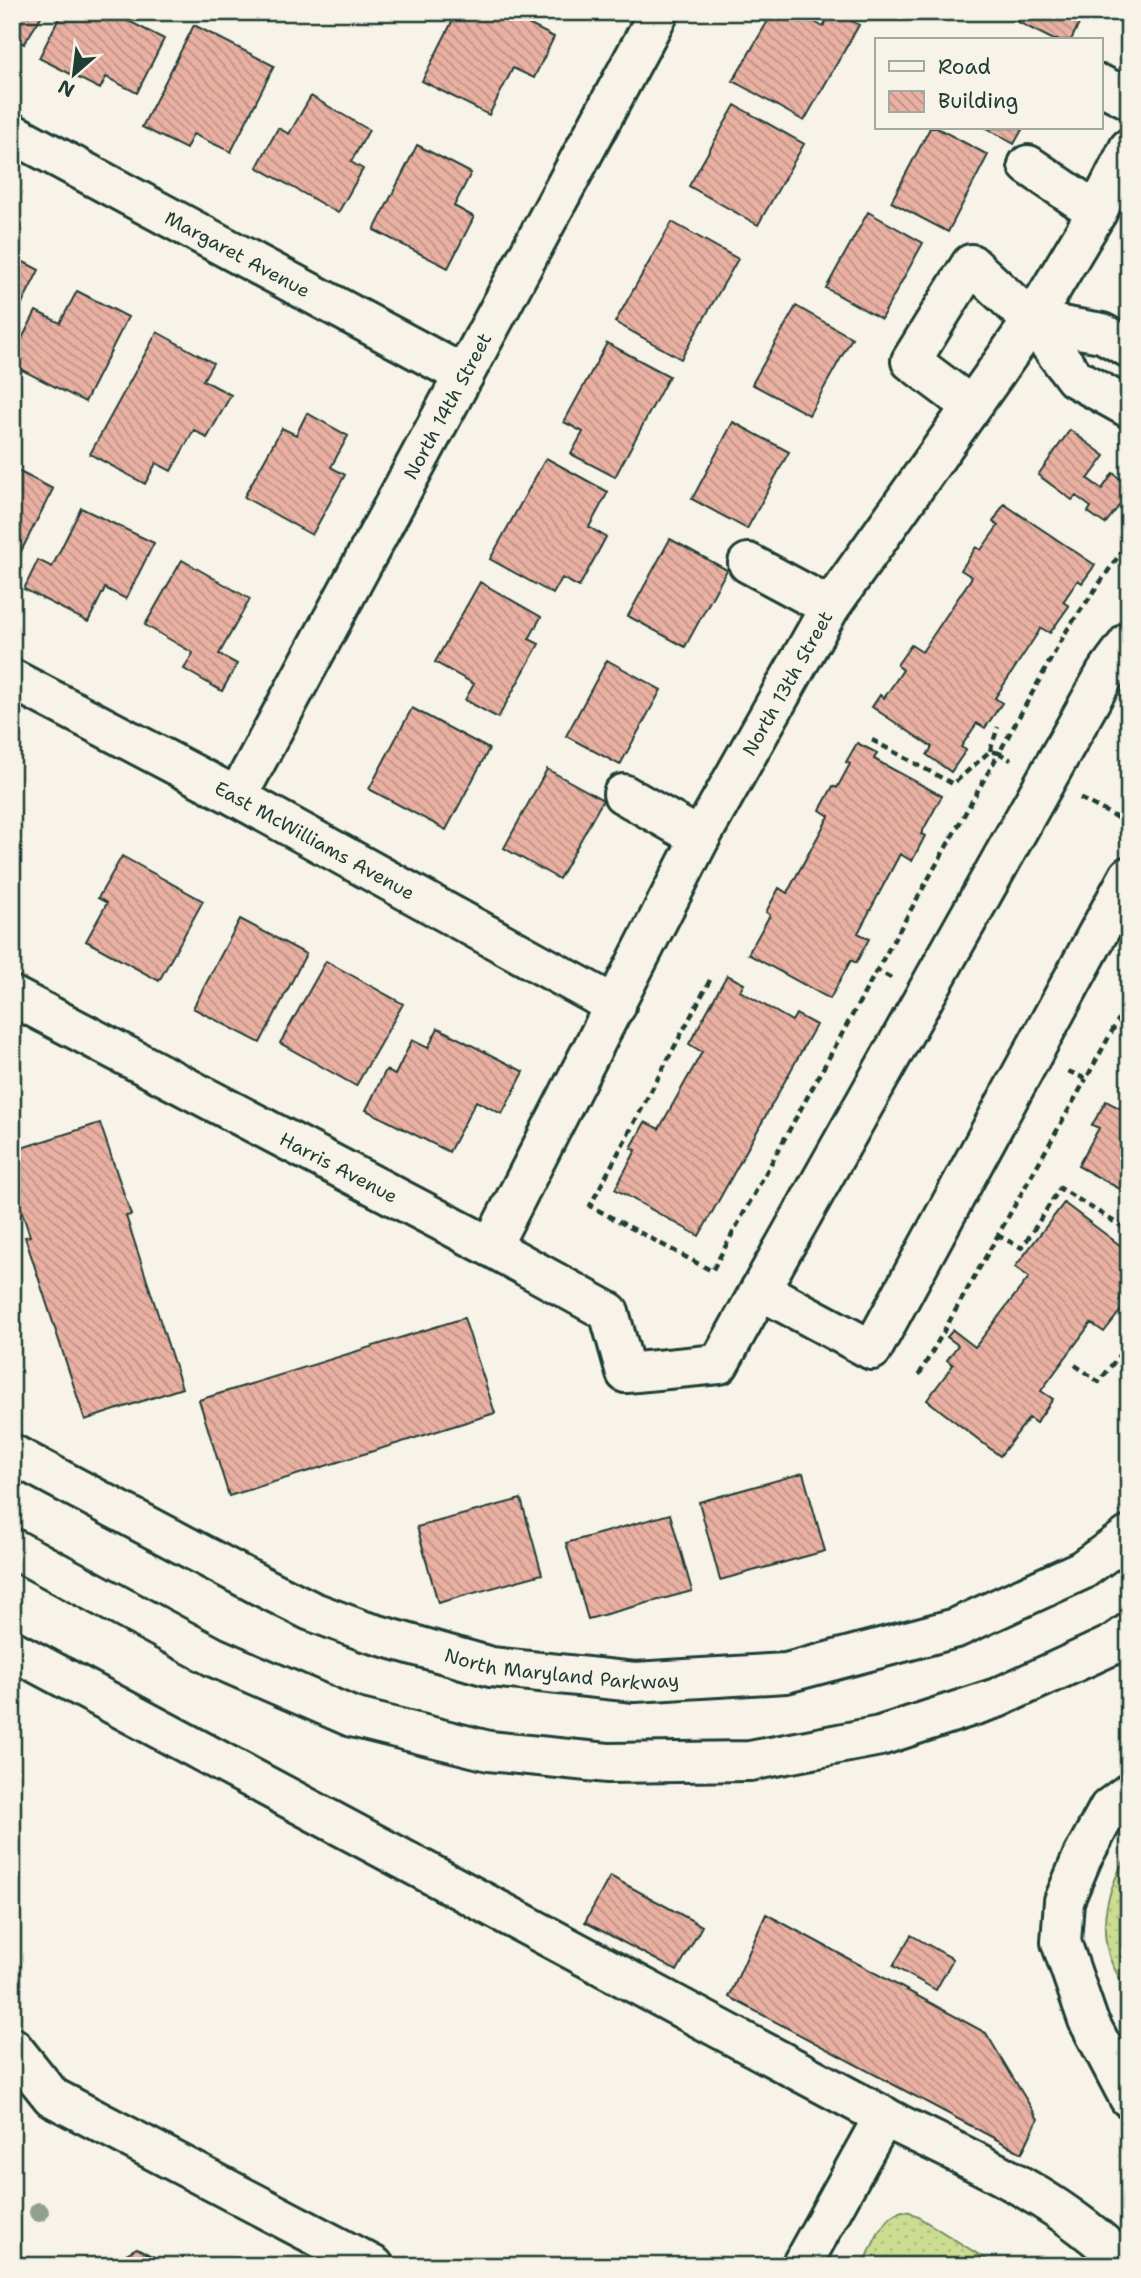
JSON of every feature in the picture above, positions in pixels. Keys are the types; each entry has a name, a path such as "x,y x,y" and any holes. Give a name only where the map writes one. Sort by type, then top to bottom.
{"street":[{"name":"North 14th Street","path":"237,797 659,12"},
{"path":"1102,86 1129,99"},
{"name":"Margaret Avenue","path":"12,133 464,374"},
{"name":"North 13th Street","path":"491,1247 700,838 830,607 1032,321 1097,212 1129,148"},
{"path":"1028,165 1097,212"},
{"path":"971,406 911,361 971,264 1032,321 1075,378 1129,408"},
{"path":"1032,321 1102,333 1129,348"},
{"path":"748,563 830,607"},
{"path":"1129,642 1106,673 760,1290 872,1349 1129,876"},
{"name":"East McWilliams Avenue","path":"12,679 237,797 616,1006"},
{"path":"623,794 700,838"},
{"name":"Harris Avenue","path":"12,996 491,1247 609,1312 626,1373 719,1364 760,1290"},
{"name":"North Maryland Parkway","path":"12,1454 258,1585 311,1611 364,1631 491,1667 635,1682 786,1673 956,1628 1082,1570 1129,1536"},
{"path":"12,1548 214,1657 352,1717 489,1751 608,1763 750,1761 880,1736 997,1698 1112,1644 1129,1633"},
{"path":"12,1650 884,2116 989,2168 1103,2241 1127,2266"},
{"path":"1129,1793 1109,1808 1082,1858 1064,1901 1061,1942 1087,2020 1129,2098"},
{"path":"12,2047 52,2097 374,2266"},
{"path":"801,2266 884,2116"}],"path":[{"path":"710,980 590,1206 712,1271 1067,630 1129,541"},
{"path":"872,740 953,784 990,751 998,727"},
{"path":"990,751 999,753 1129,824"},
{"path":"877,970 925,997"},
{"path":"919,1375 1129,1000"},
{"path":"1032,1053 1086,1079"},
{"path":"997,1235 1022,1248 1060,1188 1129,1231"},
{"path":"1075,1365 1099,1382 1129,1342"}],"green space":[{"path":"1129,1851 1129,1995 1111,1961 1106,1942 1105,1915 1111,1889"},
{"path":"902,2211 910,2212 997,2266 863,2266 883,2226"}],"building":[{"path":"12,12 44,12 24,44 12,36"},
{"path":"62,12 111,12 164,39 137,93 106,77 100,89 39,58"},
{"path":"457,12 505,12 554,37 534,78 513,68 489,115 422,81"},
{"path":"773,12 798,12 823,27 832,12 837,12 859,25 804,121 733,81"},
{"path":"1013,12 1085,12 1072,38 1050,38 1010,18"},
{"path":"194,25 274,66 231,152 193,134 186,149 142,127"},
{"path":"311,96 369,130 351,162 363,169 338,213 257,167 278,128 289,134"},
{"path":"735,105 804,144 758,225 689,186"},
{"path":"929,130 941,130 988,155 948,232 891,202"},
{"path":"990,130 1022,130 1014,144"},
{"path":"417,145 471,173 454,206 474,217 448,268 374,230"},
{"path":"868,212 923,243 881,319 826,288"},
{"path":"672,222 738,259 681,359 615,322"},
{"path":"12,256 39,270 12,323"},
{"path":"77,291 128,317 85,402 12,365 12,358 36,311 60,323"},
{"path":"796,306 852,338 809,415 752,384"},
{"path":"157,332 213,363 203,380 231,395 207,438 194,430 171,471 156,463 145,484 90,454"},
{"path":"607,343 669,376 615,477 571,454 583,432 564,422"},
{"path":"307,413 348,436 331,467 345,475 312,535 244,497 282,428 296,435"},
{"path":"733,422 789,452 747,529 692,499"},
{"path":"1070,430 1105,456 1088,479 1102,489 1113,473 1129,486 1129,493 1105,524 1088,512 1091,507 1076,496 1072,500 1038,475"},
{"path":"546,458 608,492 589,527 606,537 579,587 562,578 553,594 490,559"},
{"path":"12,468 53,489 17,559 12,556"},
{"path":"1004,504 1095,565 1082,583 1078,580 1063,602 1069,606 1050,633 1041,628 995,698 1002,703 985,728 977,723 961,747 966,750 951,772 927,755 932,747 872,707 880,695 884,698 903,670 897,665 911,645 922,652 972,577 961,570 976,547 981,550 998,526 993,522"},
{"path":"81,508 154,543 126,599 105,588 88,622 24,589 38,560 52,567"},
{"path":"670,539 727,570 685,647 628,616"},
{"path":"182,560 250,599 219,654 237,664 222,691 184,669 193,653 145,625"},
{"path":"480,582 541,617 529,639 539,644 498,718 465,700 474,684 435,662"},
{"path":"607,660 661,690 620,765 566,736"},
{"path":"412,708 489,749 446,830 369,789"},
{"path":"857,743 877,753 874,759 942,796 921,834 925,836 912,861 900,854 858,933 869,939 856,963 851,960 830,999 748,954 770,915 766,912 779,888 787,893 829,816 820,810 833,786 837,788 850,764 846,762"},
{"path":"547,769 603,800 559,879 504,848"},
{"path":"122,856 203,901 159,981 86,941 107,903 98,898"},
{"path":"240,919 306,954 260,1043 193,1008"},
{"path":"326,961 403,1004 356,1086 280,1043"},
{"path":"727,975 744,984 740,991 792,1021 796,1014 816,1025 699,1236 615,1189 636,1150 631,1148 645,1122 659,1129 702,1052 689,1044"},
{"path":"438,1028 524,1072 502,1114 476,1101 449,1152 366,1110 386,1070 395,1075 412,1040 428,1048"},
{"path":"1129,1090 1129,1194 1078,1166 1099,1128 1092,1125 1106,1101 1119,1108"},
{"path":"100,1123 131,1215 126,1216 182,1388 85,1420 25,1237 30,1236 12,1182 12,1151"},
{"path":"1064,1203 1129,1252 1129,1287 1119,1301 1125,1305 1104,1332 1091,1323 1041,1391 1053,1399 1036,1423 1029,1418 1000,1456 927,1400 953,1365 947,1360 958,1345 947,1337 953,1330 975,1347 1029,1277 1015,1267"},
{"path":"464,1318 495,1413 229,1496 199,1400"},
{"path":"803,1473 825,1551 720,1580 699,1502"},
{"path":"521,1499 542,1574 438,1603 417,1527"},
{"path":"670,1514 692,1591 588,1619 566,1543"},
{"path":"610,1876 702,1926 677,1971 585,1922"},
{"path":"766,1914 986,2033 1038,2119 1022,2153 729,1997"},
{"path":"911,1935 953,1959 936,1990 893,1966"},
{"path":"137,2248 170,2266 105,2266"}]}
